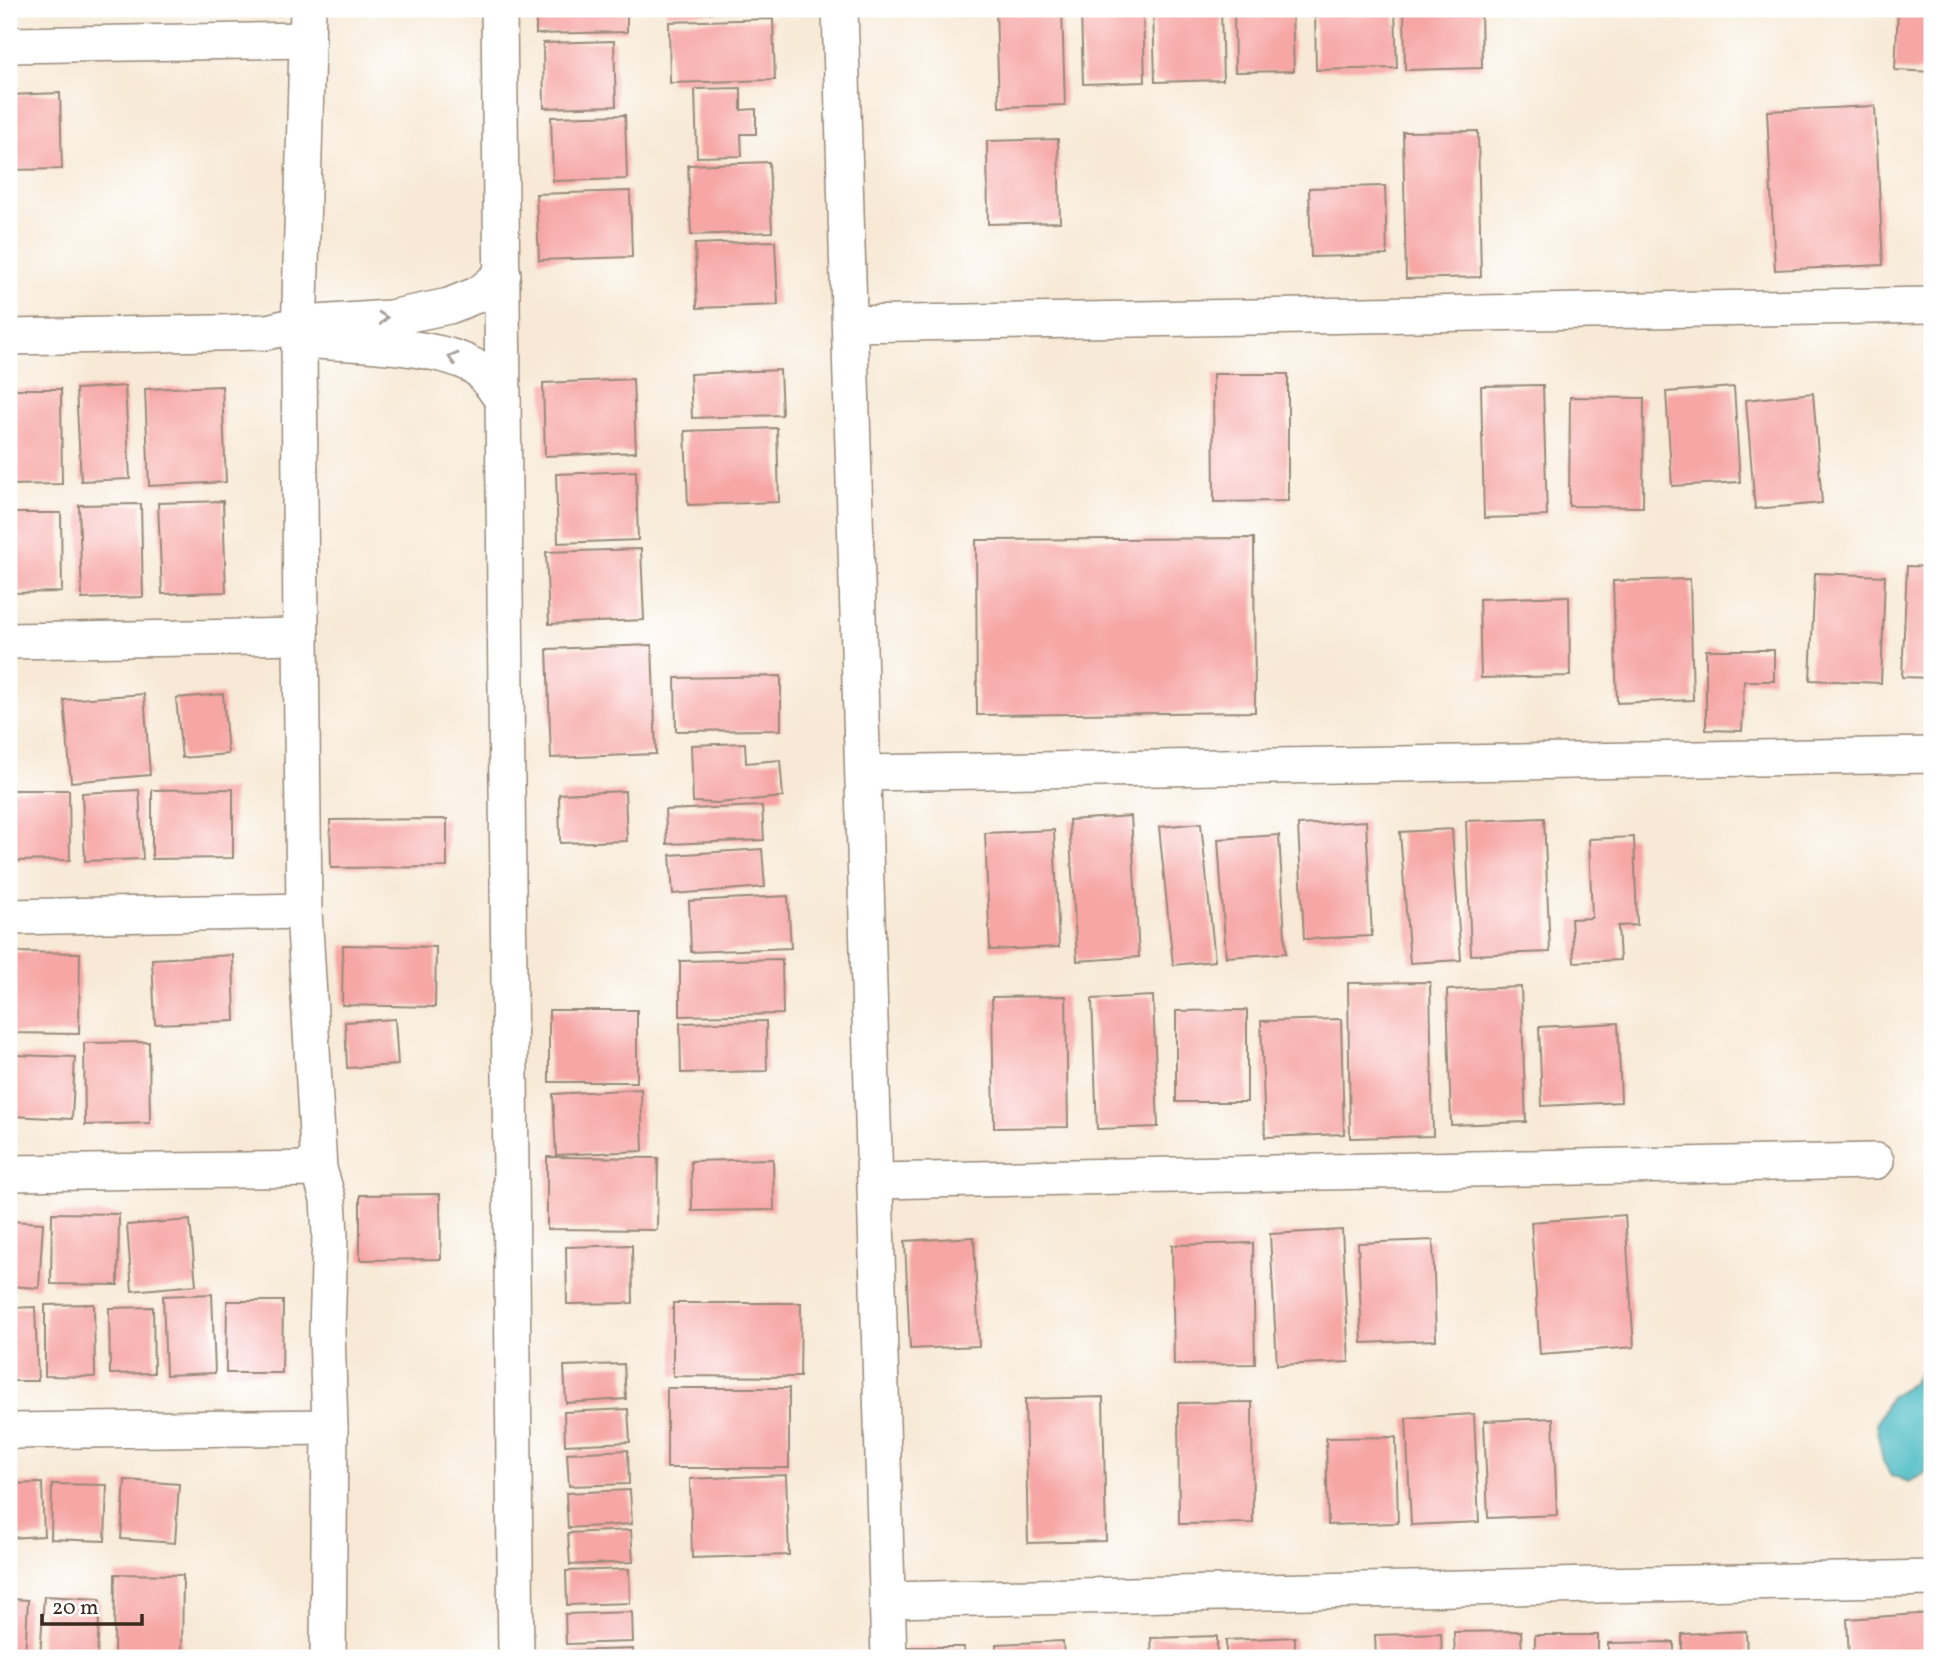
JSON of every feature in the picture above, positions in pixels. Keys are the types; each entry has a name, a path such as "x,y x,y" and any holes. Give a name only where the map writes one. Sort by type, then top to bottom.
{"street":[{"path":"499,9 516,1658"},
{"path":"840,9 889,1658"},
{"path":"9,45 308,24 289,332 301,636 304,911 318,1169 328,1199 330,1235 327,1331 330,1427 328,1658"},
{"path":"9,337 289,332 390,318 449,306 478,294 503,274"},
{"path":"850,324 1932,305"},
{"path":"289,332 396,347 460,360 480,370 503,401"},
{"path":"9,641 301,636"},
{"path":"863,773 1932,755"},
{"path":"9,917 304,911"},
{"path":"875,1181 1877,1161"},
{"path":"9,1173 318,1169"},
{"path":"9,1431 330,1427"},
{"path":"888,1600 1932,1578"}],"water":[{"path":"1932,1345 1932,1469 1909,1482 1891,1475 1883,1461 1876,1424 1891,1396 1911,1384 1926,1364 1927,1349"}],"building":[{"path":"536,9 627,9 627,32 536,34"},
{"path":"666,9 760,9 760,11 666,14"},
{"path":"996,9 1062,9 1065,105 999,107"},
{"path":"1081,9 1143,9 1145,82 1083,84"},
{"path":"1153,9 1221,9 1223,80 1155,82"},
{"path":"1234,9 1292,9 1294,71 1235,72"},
{"path":"1315,9 1395,9 1397,68 1316,70"},
{"path":"1404,9 1481,9 1482,68 1405,70"},
{"path":"1898,9 1932,9 1932,72 1895,70"},
{"path":"773,19 775,80 670,83 669,22"},
{"path":"614,41 616,106 544,108 543,43"},
{"path":"741,88 741,110 756,109 756,134 741,134 742,156 697,157 695,89"},
{"path":"60,93 62,169 9,170 9,95"},
{"path":"1875,106 1883,265 1775,270 1767,111"},
{"path":"625,115 627,179 553,181 551,117"},
{"path":"1478,131 1481,277 1406,279 1403,132"},
{"path":"1058,139 1060,222 988,224 987,141"},
{"path":"769,162 772,232 691,235 688,165"},
{"path":"1385,186 1387,255 1311,257 1309,188"},
{"path":"630,191 632,257 539,260 536,194"},
{"path":"775,241 778,305 697,308 695,244"},
{"path":"780,370 782,415 692,418 690,374"},
{"path":"1213,374 1288,374 1288,501 1214,502"},
{"path":"633,379 636,452 545,456 543,383"},
{"path":"1543,385 1547,516 1484,518 1481,386"},
{"path":"125,386 130,479 81,481 76,389"},
{"path":"222,386 226,482 149,486 145,389"},
{"path":"1734,387 1740,482 1672,486 1666,392"},
{"path":"9,389 61,389 62,484 9,485"},
{"path":"1813,393 1822,503 1755,509 1746,400"},
{"path":"1570,397 1644,398 1643,507 1569,506"},
{"path":"777,428 779,502 688,505 685,431"},
{"path":"636,471 638,540 558,543 556,474"},
{"path":"223,501 226,592 162,594 158,503"},
{"path":"141,504 143,597 82,599 79,505"},
{"path":"9,513 61,513 62,592 10,593"},
{"path":"1254,538 1255,712 977,715 976,540"},
{"path":"641,549 644,620 549,624 546,552"},
{"path":"1907,566 1932,567 1932,678 1902,677"},
{"path":"1815,573 1885,576 1881,683 1810,680"},
{"path":"1690,579 1693,700 1617,703 1613,581"},
{"path":"1569,596 1570,676 1481,678 1479,599"},
{"path":"652,645 656,754 551,758 547,649"},
{"path":"1706,650 1774,650 1774,681 1744,681 1742,731 1706,730"},
{"path":"781,676 781,730 676,731 675,678"},
{"path":"144,694 150,775 71,782 64,700"},
{"path":"223,694 228,754 182,758 176,698"},
{"path":"745,743 746,763 780,760 783,797 718,803 693,802 691,745"},
{"path":"233,789 233,858 152,859 152,790"},
{"path":"9,790 69,790 70,860 9,861"},
{"path":"139,790 143,859 85,861 82,793"},
{"path":"625,791 627,841 560,843 559,794"},
{"path":"762,806 764,840 667,844 665,810"},
{"path":"1131,816 1139,957 1077,961 1069,820"},
{"path":"1544,818 1550,952 1471,955 1466,821"},
{"path":"447,819 447,867 331,868 330,820"},
{"path":"1366,821 1372,936 1304,939 1298,825"},
{"path":"1201,823 1215,961 1173,965 1159,827"},
{"path":"1452,829 1461,960 1410,963 1400,832"},
{"path":"1054,830 1059,947 990,950 985,833"},
{"path":"1279,835 1286,953 1226,957 1218,839"},
{"path":"1634,837 1637,925 1618,926 1620,960 1574,962 1571,919 1592,918 1589,839"},
{"path":"762,849 765,887 673,894 670,855"},
{"path":"788,896 791,948 691,952 689,901"},
{"path":"343,945 436,947 435,1007 342,1005"},
{"path":"9,952 80,953 79,1034 9,1033"},
{"path":"233,955 235,1021 155,1024 152,959"},
{"path":"782,959 783,1014 680,1016 680,961"},
{"path":"1430,982 1433,1136 1350,1138 1348,983"},
{"path":"1521,987 1526,1122 1451,1125 1447,990"},
{"path":"1066,996 1068,1127 994,1128 992,997"},
{"path":"1153,996 1158,1127 1097,1129 1092,999"},
{"path":"549,1010 637,1010 637,1082 549,1082"},
{"path":"1247,1010 1247,1102 1176,1102 1176,1011"},
{"path":"395,1019 398,1065 347,1068 345,1022"},
{"path":"1341,1019 1344,1134 1265,1137 1261,1021"},
{"path":"766,1021 767,1071 681,1073 680,1023"},
{"path":"1618,1023 1621,1102 1542,1106 1539,1027"},
{"path":"149,1042 150,1123 85,1125 84,1043"},
{"path":"15,1055 75,1057 72,1119 12,1116"},
{"path":"641,1089 643,1151 556,1155 553,1094"},
{"path":"547,1157 658,1158 657,1230 547,1229"},
{"path":"773,1159 774,1210 692,1211 691,1161"},
{"path":"440,1194 441,1259 360,1260 360,1195"},
{"path":"52,1213 119,1214 118,1285 51,1284"},
{"path":"1625,1215 1634,1347 1540,1354 1531,1222"},
{"path":"190,1220 196,1285 132,1291 127,1225"},
{"path":"9,1221 43,1223 39,1288 9,1286"},
{"path":"1342,1230 1349,1362 1277,1365 1270,1234"},
{"path":"974,1237 979,1346 910,1349 905,1241"},
{"path":"1433,1240 1436,1340 1362,1343 1358,1243"},
{"path":"1253,1243 1255,1364 1174,1365 1172,1245"},
{"path":"632,1245 633,1303 567,1304 566,1247"},
{"path":"212,1294 215,1373 166,1375 163,1296"},
{"path":"227,1301 283,1301 282,1373 226,1373"},
{"path":"673,1303 801,1303 800,1377 673,1376"},
{"path":"94,1304 95,1377 45,1376 45,1305"},
{"path":"35,1307 38,1381 9,1381 9,1308"},
{"path":"153,1307 154,1373 110,1374 109,1308"},
{"path":"624,1364 626,1399 566,1403 564,1366"},
{"path":"667,1388 789,1388 789,1468 667,1468"},
{"path":"1103,1397 1106,1541 1028,1543 1025,1399"},
{"path":"1252,1402 1253,1523 1179,1524 1178,1403"},
{"path":"628,1409 630,1442 565,1445 564,1412"},
{"path":"1474,1414 1479,1522 1411,1525 1406,1418"},
{"path":"1553,1418 1557,1515 1488,1518 1484,1421"},
{"path":"1396,1437 1398,1523 1328,1525 1326,1438"},
{"path":"628,1450 629,1484 569,1486 567,1453"},
{"path":"786,1475 789,1555 692,1558 690,1479"},
{"path":"125,1480 179,1484 175,1543 121,1539"},
{"path":"42,1483 44,1536 9,1538 9,1484"},
{"path":"52,1484 107,1485 105,1541 51,1539"},
{"path":"630,1490 632,1524 568,1528 566,1493"},
{"path":"631,1530 633,1562 570,1565 568,1533"},
{"path":"629,1569 630,1603 567,1605 566,1571"},
{"path":"115,1574 183,1575 182,1655 114,1654"},
{"path":"44,1596 100,1599 97,1658 40,1658"},
{"path":"9,1599 28,1600 25,1658 9,1658"},
{"path":"632,1612 633,1642 566,1644 565,1614"},
{"path":"1932,1613 1932,1658 1849,1658 1847,1619"},
{"path":"1521,1631 1522,1658 1455,1658 1454,1632"},
{"path":"1746,1631 1747,1658 1682,1658 1682,1634"},
{"path":"1441,1633 1442,1658 1376,1658 1375,1635"},
{"path":"1535,1635 1598,1635 1598,1658 1535,1658"},
{"path":"1217,1636 1217,1658 1152,1658 1151,1638"},
{"path":"1295,1637 1295,1658 1226,1658 1226,1640"},
{"path":"1063,1641 1064,1658 996,1658 996,1644"},
{"path":"1674,1642 1674,1658 1608,1658 1608,1643"},
{"path":"906,1647 964,1647 964,1658 906,1658"},
{"path":"633,1649 633,1658 567,1658 567,1651"}]}
